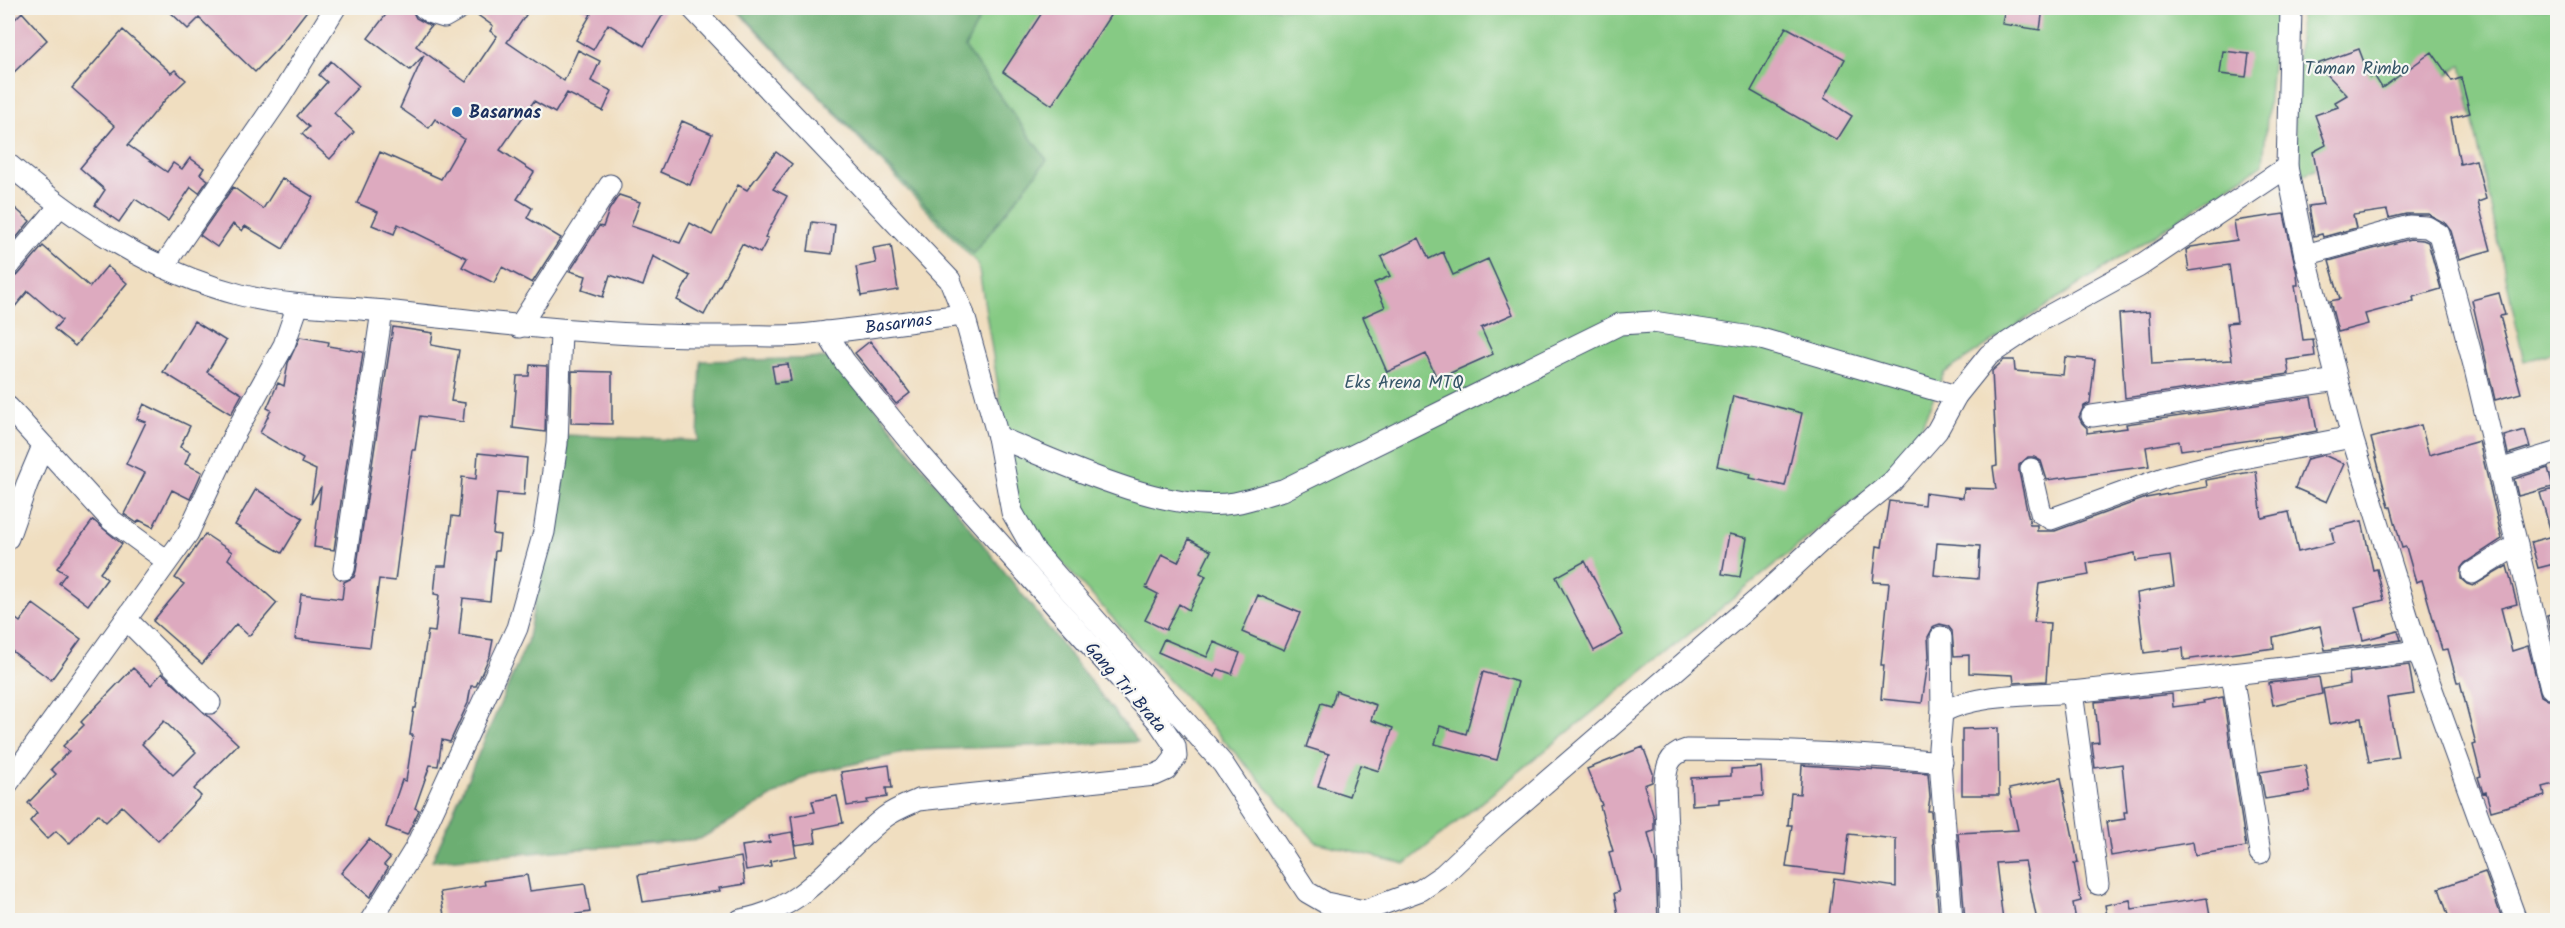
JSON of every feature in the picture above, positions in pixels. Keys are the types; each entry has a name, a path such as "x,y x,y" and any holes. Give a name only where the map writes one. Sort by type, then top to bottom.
{"street":[{"path":"163,267 280,97 335,8"},
{"path":"424,8 431,14 444,17 460,8"},
{"path":"692,8 950,280 964,315 998,437 1012,512 1034,549 1223,764 1307,892 1326,903 1364,911 1421,890 1443,875 1494,827 1764,594 1835,528 1892,482 1937,431 1956,396 1989,355 2015,337 2138,267 2287,166"},
{"path":"2291,8 2287,166 2305,255 2352,437 2418,651 2516,921"},
{"name":"Basarnas","path":"8,164 59,207 123,249 163,267 241,295 298,305 382,311 561,331 675,336 799,335 964,315"},
{"path":"519,327 610,185"},
{"path":"8,267 59,207"},
{"path":"2305,255 2409,226 2427,227 2439,234 2551,688"},
{"path":"8,783 188,534 234,435 284,345 298,305"},
{"path":"344,569 382,311"},
{"path":"998,437 1097,478 1185,503 1233,503 1283,490 1620,324 1635,322 1653,322 1758,338 1956,396"},
{"path":"378,918 415,849 517,628 544,532 557,444 561,331"},
{"name":"Gang Tri Brata","path":"740,921 760,917 792,901 833,868 861,837 887,815 918,800 1155,776 1166,770 1176,757 1175,746 1158,721 920,454 845,362 826,332"},
{"path":"2092,416 2337,380"},
{"path":"8,407 111,520 167,561"},
{"path":"2031,469 2042,513 2051,519 2169,476 2233,460 2352,437"},
{"path":"8,538 43,446"},
{"path":"2499,470 2558,452"},
{"path":"2472,573 2517,545"},
{"path":"126,619 210,703"},
{"path":"1941,637 1942,712 1939,748 1942,762 1952,921"},
{"path":"1942,712 1955,706 1996,698 2072,692 2418,651"},
{"path":"2232,674 2260,853"},
{"path":"2072,692 2098,884"},
{"path":"1671,921 1665,786 1666,771 1671,758 1677,753 1686,750 1763,750 1881,756 1942,762"}],"green space":[{"name":"Eks Arena MTQ","path":"735,8 2277,8 2263,164 1944,373 1909,456 1405,864 1316,842 1019,515 978,264"},
{"path":"736,8 985,8 965,48 1047,160 973,254"},
{"name":"Taman Rimbo","path":"2301,8 2557,8 2557,351 2524,362 2461,65 2356,145 2302,176 2294,125"},
{"path":"837,358 1138,742 918,750 812,773 700,839 432,861 527,642 567,435 698,441 701,361"}],"building":[{"path":"166,8 309,8 278,48 255,72 199,18 188,29"},
{"path":"391,8 411,8 416,18 431,26 416,46 466,82 497,36 490,31 493,26 472,11 473,8 516,8 526,15 507,42 564,81 578,50 600,61 591,81 612,91 603,111 567,93 555,113 534,101 500,150 534,172 517,199 532,208 527,218 561,238 532,283 502,267 494,283 462,267 467,258 398,224 394,234 372,225 378,212 357,203 380,152 441,179 464,139 435,119 429,128 400,108 424,55 410,70 368,38"},
{"path":"580,8 667,8 644,46 608,24 593,50 576,40 591,14"},
{"path":"1045,8 1115,8 1052,105 1003,72"},
{"path":"2005,8 2043,8 2040,30 2002,24"},
{"path":"22,12 47,40 8,78 8,26"},
{"path":"1786,27 1845,59 1824,98 1852,116 1837,140 1751,91"},
{"path":"123,30 171,73 175,70 186,80 165,100 128,145 167,172 173,163 182,169 190,158 204,168 200,174 208,180 199,193 191,187 168,221 135,199 119,222 95,205 105,190 80,168 115,126 72,88"},
{"path":"2359,49 2370,78 2374,75 2382,88 2432,52 2452,81 2461,78 2470,113 2451,118 2460,164 2476,160 2486,199 2478,202 2491,250 2459,259 2451,231 2445,223 2428,214 2406,214 2389,218 2387,210 2353,215 2356,228 2323,237 2322,234 2314,236 2309,206 2323,204 2313,152 2326,145 2315,115 2338,107 2335,102 2347,95 2317,64"},
{"path":"2223,51 2249,54 2246,77 2220,74"},
{"path":"331,61 359,86 334,113 354,132 330,159 302,134 309,127 297,116 327,82 319,75"},
{"path":"682,121 712,134 690,185 660,172"},
{"path":"776,152 792,164 773,189 787,196 765,237 768,238 760,253 742,244 704,315 677,300 690,276 653,256 643,286 610,275 603,297 582,290 586,276 570,271 599,226 603,227 609,210 619,195 640,202 631,226 680,243 690,223 712,235 738,185 747,190"},
{"path":"282,178 313,197 283,249 245,226 242,231 233,224 217,247 200,235 233,187 263,209"},
{"path":"8,202 30,221 8,248"},
{"path":"2284,214 2297,274 2298,285 2295,285 2303,340 2313,339 2315,356 2287,360 2289,374 2125,398 2119,314 2149,312 2152,364 2232,360 2227,323 2237,322 2229,265 2189,271 2186,250 2191,247 2237,240 2234,221"},
{"path":"812,222 835,225 832,254 808,251"},
{"path":"1419,238 1429,259 1443,252 1453,275 1488,259 1513,314 1481,328 1493,354 1437,379 1426,354 1387,372 1363,317 1385,307 1374,283 1390,276 1381,257"},
{"path":"2410,239 2428,242 2441,289 2413,297 2414,301 2365,314 2368,324 2338,332 2330,301 2340,299 2329,261"},
{"path":"891,245 898,290 861,296 856,267 876,263 873,248"},
{"path":"43,246 90,287 107,266 127,283 75,346 54,329 62,320 28,291 8,315 8,279 18,275"},
{"path":"2499,293 2505,315 2500,316 2521,393 2495,400 2472,300"},
{"path":"194,321 226,341 207,372 242,394 231,414 163,372"},
{"path":"393,327 433,333 431,345 459,350 451,401 465,403 463,422 420,416 415,450 412,450 395,581 379,579 370,647 295,639 301,594 342,599 344,582 354,577 356,571"},
{"path":"300,337 329,342 328,346 363,352 334,550 314,547 321,487 311,504 316,470 301,463 303,459 260,433 271,410 267,408 278,383 284,386 288,363"},
{"path":"870,341 910,393 896,404 855,353"},
{"path":"2065,357 2095,360 2090,403 2084,406 2079,417 2087,428 2087,433 2127,428 2126,424 2311,397 2317,431 2280,438 2280,436 2181,450 2179,441 2146,447 2149,466 2047,480 2041,461 2028,457 2019,465 2019,472 2030,525 2037,525 2037,531 2055,531 2146,498 2207,487 2206,480 2256,471 2262,518 2289,512 2298,552 2334,543 2331,528 2362,521 2373,570 2377,569 2384,600 2355,607 2363,640 2398,631 2401,640 2325,650 2320,626 2273,637 2274,648 2184,660 2183,648 2144,653 2137,593 2174,586 2170,556 2136,561 2135,553 2087,563 2089,575 2039,584 2034,622 2050,623 2046,681 2014,683 2013,675 1969,673 1969,655 1954,656 1952,631 1948,626 1940,624 1934,626 1928,637 1929,656 1922,703 1881,699 1884,665 1881,665 1889,583 1873,582 1877,546 1882,547 1889,501 1924,505 1925,493 1963,498 1964,488 1996,489 1993,467 1997,466 1992,371 2004,360 2014,360 2015,371 2063,375","holes":["1937,543 1980,546 1978,579 1934,575"]},
{"path":"788,364 791,381 775,383 772,366"},
{"path":"530,365 547,366 545,432 513,428 517,376 529,376"},
{"path":"572,371 612,372 612,424 571,423"},
{"path":"1733,396 1802,413 1785,486 1750,478 1751,474 1717,466"},
{"path":"144,404 190,426 180,447 190,452 185,464 202,472 190,499 172,490 153,527 139,520 137,523 124,514 145,473 126,464 146,422 137,419"},
{"path":"2421,425 2429,455 2479,441 2502,539 2465,563 2461,568 2461,579 2473,586 2507,566 2517,604 2501,608 2512,651 2528,646 2541,696 2548,700 2558,699 2558,706 2553,707 2558,723 2552,724 2558,743 2558,783 2543,787 2545,796 2491,811 2486,792 2483,793 2478,777 2481,776 2473,745 2476,744 2460,682 2457,682 2448,649 2442,650 2422,580 2416,582 2406,547 2402,548 2371,438"},
{"path":"2525,430 2530,447 2508,454 2504,436"},
{"path":"478,453 527,458 524,495 497,493 493,534 500,535 498,551 495,551 490,601 463,598 459,635 493,640 490,655 476,686 471,686 468,703 450,742 442,740 438,766 430,765 415,808 419,810 407,835 386,827 402,780 406,781 413,735 410,735 428,631 435,632 439,595 434,594 437,566 446,566 452,516 459,517 462,477 476,479"},
{"path":"2324,455 2344,464 2327,502 2295,488 2307,459"},
{"path":"2548,468 2553,487 2518,496 2514,479"},
{"path":"2558,488 2558,563 2538,568 2531,542 2552,536 2540,493"},
{"path":"256,489 303,518 282,553 235,525"},
{"path":"93,520 122,544 100,573 107,579 88,605 59,583 66,574 57,568"},
{"path":"205,534 232,552 228,559 277,603 249,636 236,624 202,664 153,621 184,584 175,578"},
{"path":"1729,534 1747,538 1740,577 1722,574"},
{"path":"1189,539 1211,551 1200,573 1206,576 1189,610 1179,604 1166,630 1145,620 1158,594 1146,588 1162,554 1178,562"},
{"path":"1585,561 1623,635 1594,651 1556,577"},
{"path":"1258,595 1300,613 1284,650 1242,632"},
{"path":"33,604 81,639 51,680 8,648 8,613 20,622"},
{"path":"2558,612 2558,660 2547,615"},
{"path":"1164,639 1207,657 1214,642 1240,653 1232,674 1218,669 1215,677 1158,652"},
{"path":"2409,665 2414,694 2387,698 2398,757 2369,762 2361,718 2329,724 2323,689 2350,684 2349,673"},
{"path":"133,668 151,685 162,673 238,744 194,789 201,796 158,841 122,806 106,822 98,814 69,844 56,831 47,839 30,821 37,813 28,803 56,774 51,769 69,751 63,746 84,725 81,722","holes":["164,721 196,752 173,775 142,744"]},
{"path":"1483,672 1518,682 1497,760 1435,744 1440,726 1466,734"},
{"path":"2319,677 2322,694 2273,705 2269,683"},
{"path":"1336,691 1376,705 1371,720 1393,728 1379,771 1360,765 1349,796 1318,786 1329,754 1306,747 1321,703 1331,706"},
{"path":"2172,694 2173,707 2204,703 2203,701 2223,697 2246,847 2195,855 2193,842 2111,856 2106,822 2125,819 2124,812 2127,812 2122,764 2095,768 2092,743 2099,742 2095,702"},
{"path":"1998,728 1999,795 1962,795 1962,729"},
{"path":"1643,747 1653,773 1652,782 1644,785 1654,818 1654,831 1648,833 1656,865 1658,921 1619,921 1614,893 1619,892 1609,852 1613,851 1600,806 1602,805 1587,769"},
{"path":"889,765 892,788 886,788 887,797 847,806 841,772"},
{"path":"1802,765 1928,773 1930,797 1928,811 1931,811 1939,921 1854,921 1829,917 1834,878 1896,887 1896,839 1849,834 1844,874 1786,867 1792,825 1788,825 1791,793 1800,794"},
{"path":"2305,765 2310,792 2265,799 2260,772"},
{"path":"1761,767 1763,796 1719,799 1719,803 1692,805 1691,778 1731,776 1731,769"},
{"path":"2061,778 2078,862 2074,863 2081,901 2073,903 2076,921 2037,921 2025,861 1996,863 2003,921 1965,921 1958,833 2018,830 2009,789"},
{"path":"837,796 843,823 814,829 816,842 795,845 791,816 815,812 812,801"},
{"path":"792,832 796,856 770,861 771,866 746,870 742,846 770,842 769,836"},
{"path":"369,839 390,858 384,865 388,868 370,897 341,873"},
{"path":"741,857 745,884 719,888 720,891 643,902 638,875"},
{"path":"2485,872 2503,921 2450,921 2439,888"},
{"path":"527,875 530,891 585,884 590,912 531,921 445,921 440,892 485,885 484,881"},
{"path":"2207,898 2211,921 2108,921 2105,905 2130,900 2132,909"}],"place":[{"name":"Basarnas","path":"457,112"}]}
